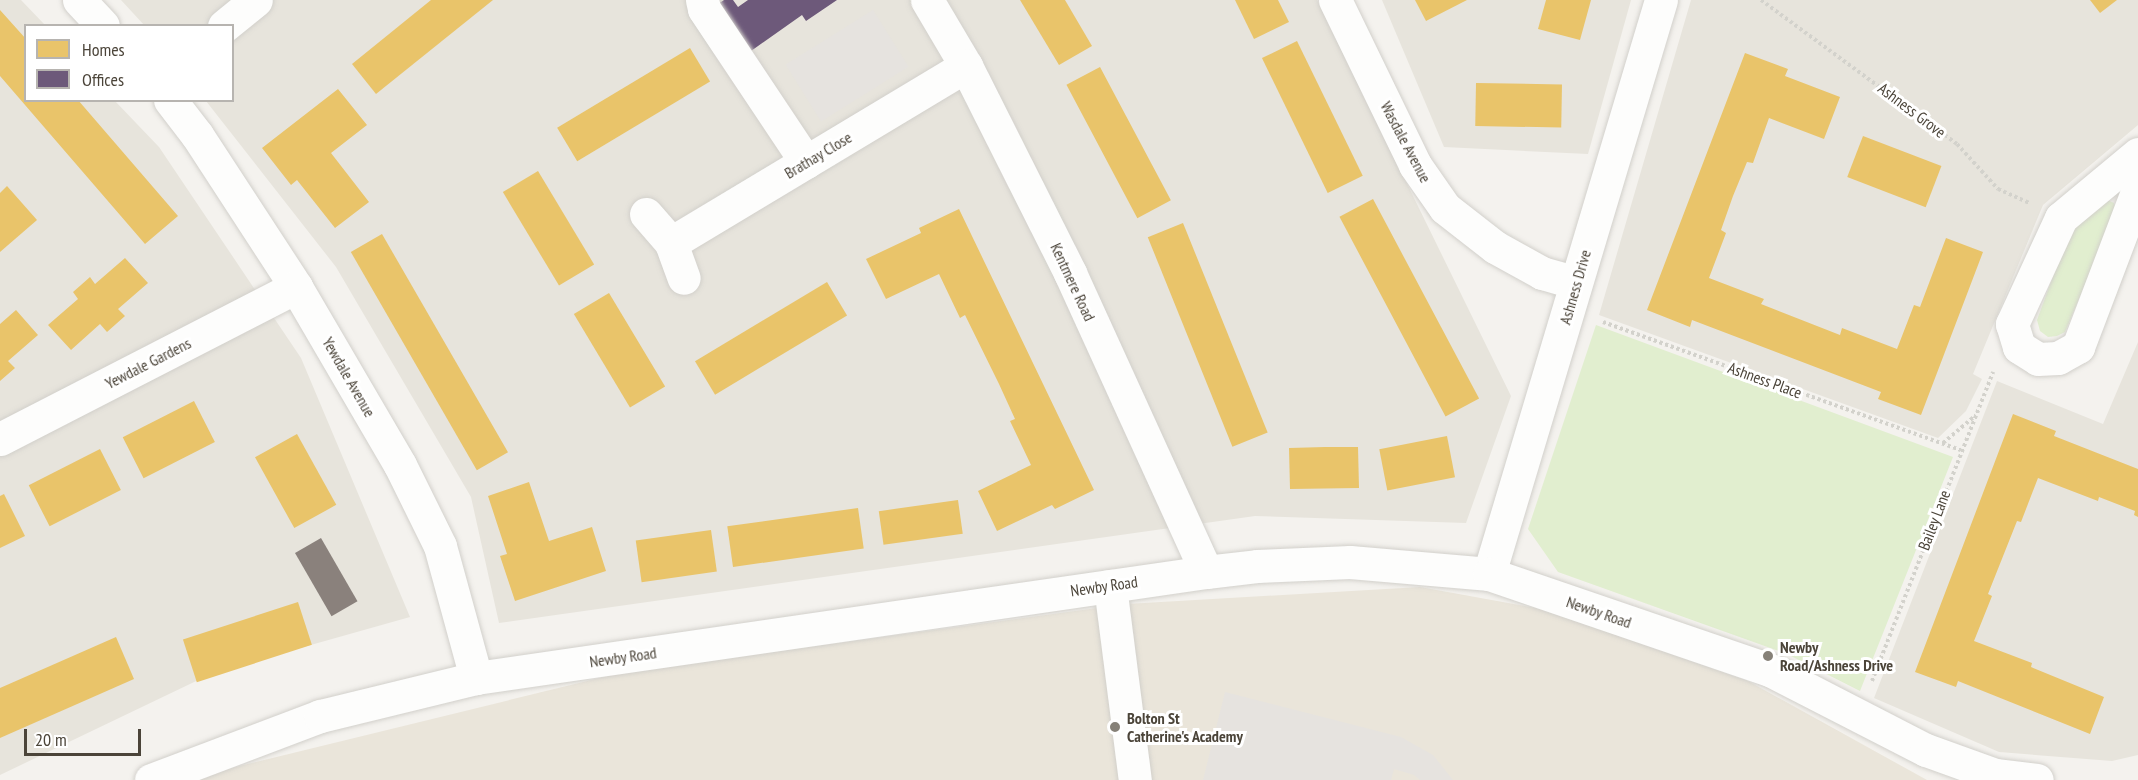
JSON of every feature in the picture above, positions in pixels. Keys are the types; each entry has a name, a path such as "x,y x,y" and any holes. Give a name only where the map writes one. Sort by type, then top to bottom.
{"street":[{"path":"79,0 101,24"},
{"path":"226,24 256,0"},
{"path":"702,0 704,9 806,162"},
{"name":"Kentmere Road","path":"927,0 966,66 1070,273 1206,572"},
{"name":"Wasdale Avenue","path":"1335,0 1415,165 1445,208 1495,247 1542,273 1573,296"},
{"name":"Ashness Drive","path":"1489,574 1661,0"},
{"name":"Brathay Close","path":"671,243 966,66"},
{"name":"Yewdale Avenue","path":"172,102 197,135 296,287 400,465 440,546 476,678"},
{"path":"2138,154 2061,218 2012,324 2019,347 2038,358 2058,358 2078,346 2138,189"},
{"path":"645,214 671,243 684,278"},
{"name":"Yewdale Gardens","path":"0,439 296,287"},
{"name":"Newby Road","path":"151,780 320,716 476,678 1206,572 1257,566 1350,562 1489,574 1772,671 1926,750 1995,776 2037,780"},
{"path":"1110,585 1135,780"}],"path":[{"name":"Ashness Grove","path":"1761,0 1957,144 1998,189 2061,218"},
{"name":"Ashness Place","path":"1573,296 1961,450"},
{"name":"Bailey Lane","path":"1858,717 2012,324"},
{"path":"1943,443 1976,414"}],"shaded area":[{"path":"0,0 21,0 44,24 24,24 24,102 116,102 159,147 301,358 410,617 215,672 0,775"},
{"path":"121,0 1317,0 1511,396 1466,523 1255,516 499,623 471,497 336,267 207,102 234,102 234,24 143,24"},
{"path":"1382,0 1631,0 1588,154 1444,147"},
{"path":"1691,0 2138,0 2138,125 2043,205 1973,374 1982,379 1966,411 1938,438 1599,315"},
{"path":"873,10 909,67 821,121 786,65"},
{"path":"2138,342 2138,755 2112,761 1999,752 1874,698 1997,381 2103,424"},
{"name":"Bolton St Catherine's Academy","path":"1420,587 1541,609 1748,681 1927,780 197,780 211,773 624,672 1127,604"},
{"path":"1225,692 1401,737 1433,755 1453,780 1420,780 1414,775 1394,769 1391,780 1203,780"}],"green space":[{"path":"2105,199 2114,203 2116,211 2065,332 2048,337 2040,331 2037,320 2066,241 2080,219"},
{"path":"1596,325 1953,457 1860,691 1787,654 1558,572 1528,529"}],"building: Homes":[{"path":"431,0 493,0 376,94 352,64"},
{"path":"1020,0 1065,0 1092,46 1059,65"},
{"path":"1235,0 1278,0 1289,22 1254,39"},
{"path":"1415,0 1467,0 1426,21"},
{"path":"1546,0 1591,0 1580,40 1538,29"},
{"path":"2090,0 2117,0 2100,13"},
{"path":"0,10 24,37 24,102 80,102 178,216 145,244 0,76"},
{"path":"1297,41 1363,176 1328,193 1262,58"},
{"path":"690,48 710,81 577,161 557,128"},
{"path":"1745,53 1788,69 1785,76 1840,97 1824,139 1769,118 1753,163 1747,162 1733,196 1721,230 1726,233 1709,278 1764,299 1761,304 1840,335 1842,328 1897,349 1914,305 1920,307 1946,238 1983,252 1921,415 1878,399 1881,392 1692,320 1690,327 1647,310"},
{"path":"1100,67 1171,200 1137,218 1066,85"},
{"path":"1476,83 1562,85 1561,127 1475,126"},
{"path":"338,89 367,125 331,153 369,202 335,228 297,180 291,185 262,148"},
{"path":"1863,136 1941,166 1926,207 1847,177"},
{"path":"538,171 594,264 559,286 503,192"},
{"path":"7,186 37,220 0,252 0,193"},
{"path":"1373,199 1479,399 1446,416 1339,217"},
{"path":"959,209 1094,490 1055,509 1052,505 997,531 978,491 1031,465 1010,421 1015,419 999,384 965,315 960,318 939,274 886,299 866,259 921,233 919,228"},
{"path":"1183,223 1268,433 1232,447 1148,237"},
{"path":"382,234 508,452 477,470 351,252"},
{"path":"125,258 148,283 118,309 125,316 107,332 100,324 71,350 48,325 78,299 73,292 90,277 95,284"},
{"path":"827,282 847,315 715,395 695,361"},
{"path":"609,293 665,386 630,408 574,314"},
{"path":"16,310 38,335 8,361 15,368 0,381 0,324"},
{"path":"194,401 215,442 144,478 123,437"},
{"path":"2013,414 2056,431 2054,436 2138,469 2138,517 2134,515 2135,511 2099,497 2098,501 2038,478 2021,522 2017,521 1988,594 1992,596 1974,641 2032,663 2031,667 2104,697 2090,734 1958,681 1956,687 1915,672"},
{"path":"297,434 336,505 294,528 255,457"},
{"path":"1447,436 1455,477 1387,490 1379,449"},
{"path":"1358,447 1359,488 1290,489 1289,448"},
{"path":"100,449 121,490 50,526 29,485"},
{"path":"529,482 549,541 592,527 606,571 515,601 500,556 507,554 488,496"},
{"path":"4,494 25,536 0,548 0,496"},
{"path":"958,500 963,534 884,545 879,511"},
{"path":"858,508 864,549 733,567 727,526"},
{"path":"711,530 717,572 642,582 636,541"},
{"path":"298,602 312,645 197,682 183,639"},
{"path":"116,637 134,679 0,738 0,688"}],"building: Offices":[{"path":"724,0 733,0 738,7 748,0 837,0 806,21 802,15 751,51 718,4"}],"building: Industry":[{"path":"321,538 358,601 332,616 295,553"}],"place":[{"name":"Newby Road/Ashness Drive","path":"1768,656"},
{"name":"Bolton St Catherine's Academy","path":"1115,727"}]}
